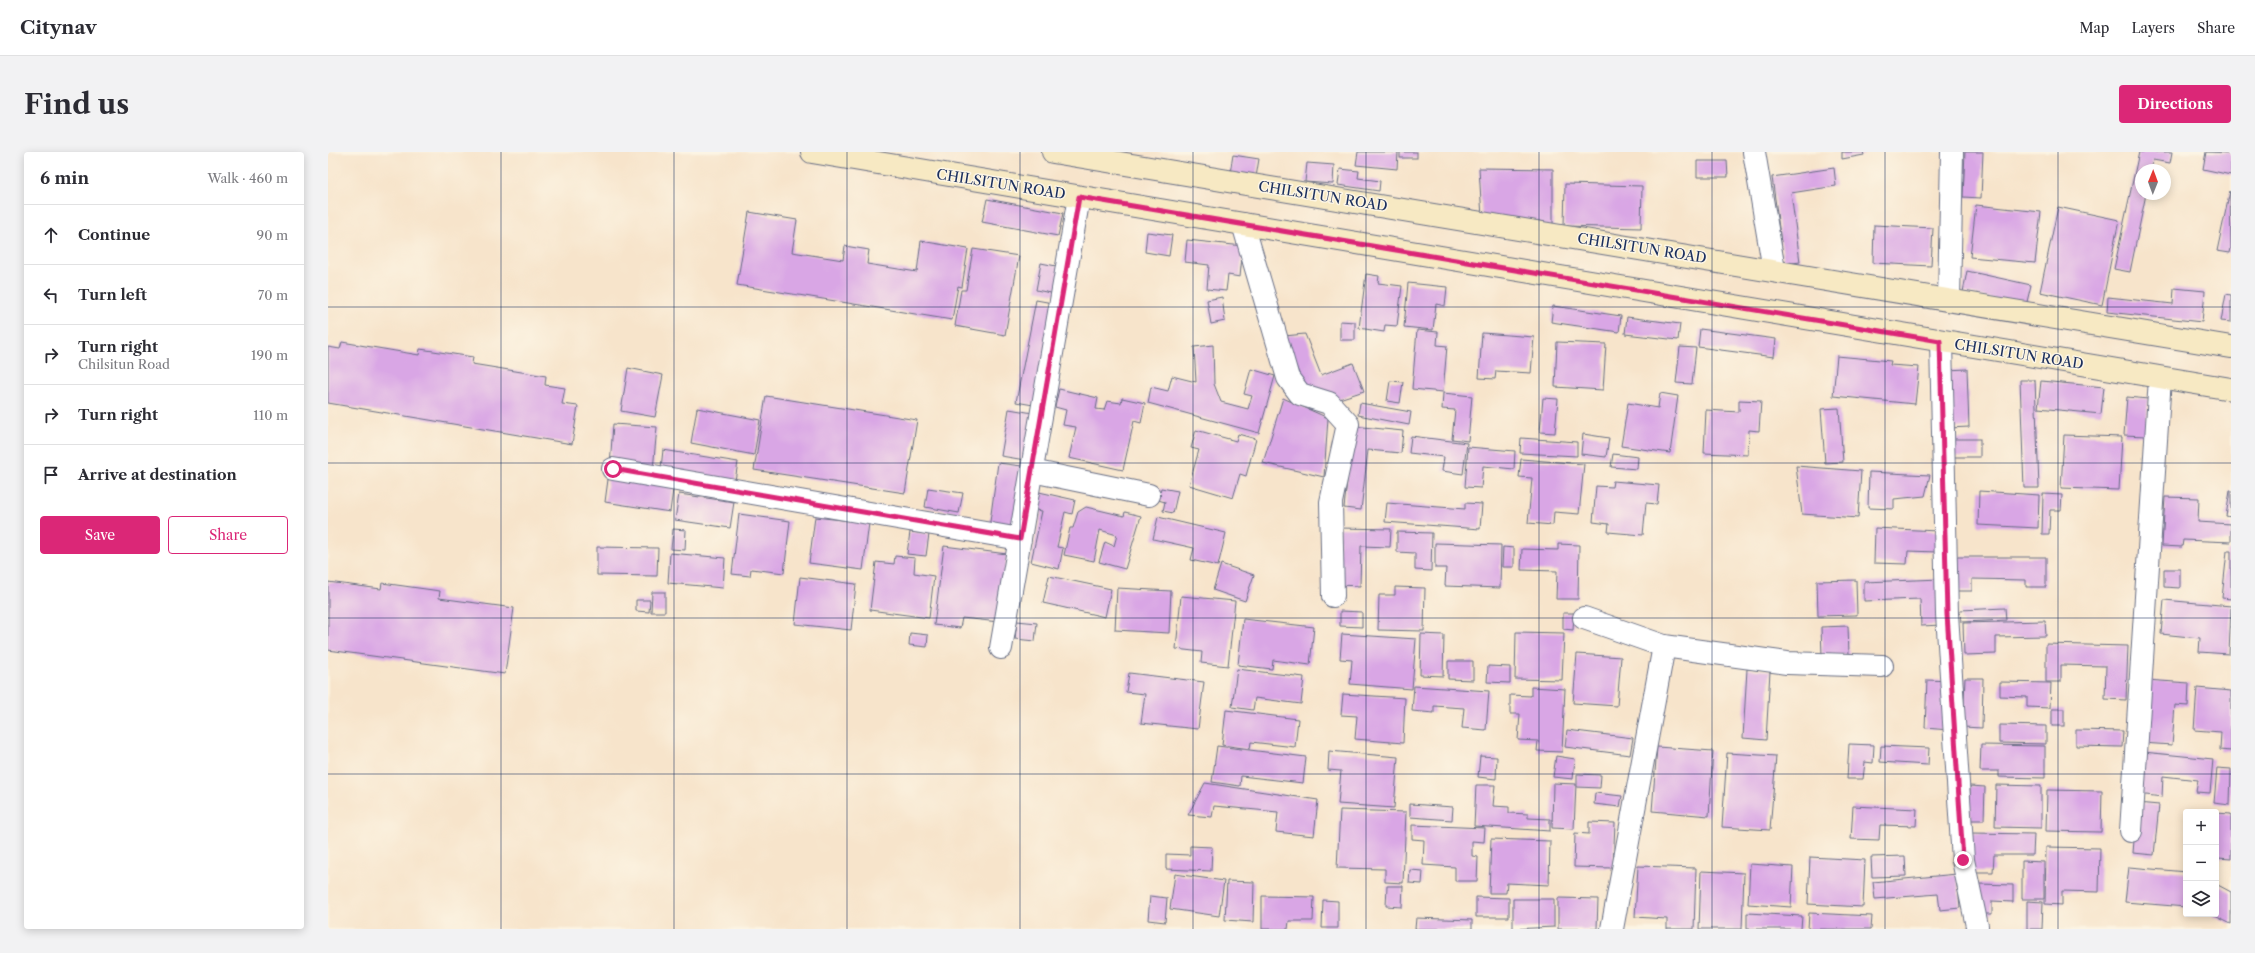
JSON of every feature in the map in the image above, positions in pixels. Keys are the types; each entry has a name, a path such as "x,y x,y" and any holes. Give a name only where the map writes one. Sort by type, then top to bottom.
{"main road":[{"name":"CHILSITUN ROAD","path":"812,152 2231,390"},
{"name":"CHILSITUN ROAD","path":"1053,152 1774,270 2231,347"}],"street":[{"path":"1754,152 1774,270"},
{"path":"1948,300 1952,152"},
{"path":"1001,648 1079,197"},
{"path":"1243,224 1288,378 1300,394 1329,403 1348,424 1331,502 1333,596"},
{"path":"1940,341 1947,614 1963,860 1978,926"},
{"path":"2131,831 2160,378"},
{"path":"613,469 1020,539"},
{"path":"1032,471 1150,495"},
{"path":"1584,618 1664,646 1786,663 1882,666"},
{"path":"1612,929 1664,646"}],"building":[{"path":"1358,152 1398,152 1397,169 1356,165"},
{"path":"1400,152 1417,152 1417,158 1400,158"},
{"path":"1842,152 1863,152 1864,155 1842,159"},
{"path":"1965,152 1983,152 1981,198 1963,197"},
{"path":"2139,152 2172,152 2170,163 2153,160 2152,164 2136,164"},
{"path":"2206,152 2231,153 2231,175 2203,169"},
{"path":"1233,155 1259,159 1256,177 1230,173"},
{"path":"1697,161 1727,161 1728,177 1697,177"},
{"path":"1307,163 1334,165 1333,184 1305,182"},
{"path":"1479,168 1553,169 1553,227 1482,218"},
{"path":"1834,168 1836,186 1791,193 1800,262 1784,264 1772,177"},
{"path":"1340,169 1359,171 1358,178 1380,181 1379,191 1338,185"},
{"path":"2135,171 2135,200 2145,200 2130,272 2114,269"},
{"path":"1565,184 1642,186 1641,228 1564,226"},
{"path":"2230,191 2231,248 2230,253 2217,251"},
{"path":"987,199 1063,213 1058,236 982,222"},
{"path":"1976,205 2041,212 2035,263 1970,257"},
{"path":"2058,207 2119,220 2102,305 2040,292"},
{"path":"749,212 797,220 792,252 843,260 845,246 869,250 867,264 917,272 921,241 968,249 962,287 958,286 952,320 737,285"},
{"path":"1874,225 1933,228 1931,266 1873,263"},
{"path":"1147,232 1172,235 1169,256 1145,252"},
{"path":"1187,240 1243,246 1240,277 1228,275 1226,291 1207,289 1209,265 1185,262"},
{"path":"973,249 1019,256 1005,335 955,326 961,290 966,290"},
{"path":"1041,263 1061,267 1056,294 1036,290"},
{"path":"1967,271 2031,285 2026,306 1963,292"},
{"path":"1366,274 1379,276 1378,283 1402,286 1397,326 1385,325 1384,332 1359,328"},
{"path":"1408,283 1447,287 1445,306 1436,304 1433,330 1404,327"},
{"path":"2174,288 2205,291 2202,322 2107,312 2108,297 2173,304"},
{"path":"2226,294 2231,295 2231,322 2221,321"},
{"path":"1222,297 1225,321 1211,324 1207,300"},
{"path":"1036,300 1058,304 1039,406 1016,402"},
{"path":"1553,306 1621,316 1619,332 1551,322"},
{"path":"1627,317 1680,324 1678,340 1625,334"},
{"path":"1340,321 1355,322 1355,340 1340,340"},
{"path":"1700,329 1776,339 1774,357 1698,347"},
{"path":"1417,330 1438,332 1437,345 1447,346 1443,392 1412,389"},
{"path":"1482,333 1534,337 1531,373 1496,371 1495,379 1479,378"},
{"path":"1305,334 1321,375 1353,363 1364,391 1333,401 1306,391 1284,336"},
{"path":"342,342 419,355 420,349 473,357 472,364 546,376 545,385 565,388 562,404 578,406 572,444 328,403 328,347 340,349"},
{"path":"1557,342 1606,344 1603,390 1555,387"},
{"path":"1213,345 1214,384 1221,402 1248,409 1252,396 1244,394 1251,369 1275,376 1259,433 1148,403 1151,387 1168,391 1172,376 1196,382 1194,347"},
{"path":"1680,347 1696,348 1692,384 1676,383"},
{"path":"1837,356 1891,361 1890,365 1919,367 1915,404 1833,396"},
{"path":"628,368 663,375 655,417 621,411"},
{"path":"1967,369 1969,427 1949,428 1947,370"},
{"path":"2020,380 2035,380 2039,488 2024,488"},
{"path":"1390,381 1403,382 1400,403 1387,401"},
{"path":"2041,381 2104,387 2101,414 2038,408"},
{"path":"1059,389 1098,398 1096,409 1104,410 1107,401 1121,403 1122,398 1145,403 1141,423 1134,421 1123,470 1069,458 1076,427 1063,425 1066,410 1055,407"},
{"path":"1443,393 1472,396 1468,441 1452,439 1455,410 1442,409"},
{"path":"1660,393 1678,396 1670,453 1621,446 1628,403 1658,408"},
{"path":"766,396 917,420 905,493 754,470"},
{"path":"2127,397 2148,399 2146,436 2124,435"},
{"path":"1283,398 1328,418 1324,477 1263,463"},
{"path":"1543,398 1558,399 1555,433 1540,432"},
{"path":"1739,400 1761,401 1759,431 1749,430 1748,455 1704,453 1706,410 1739,412"},
{"path":"1360,403 1411,412 1409,425 1358,415"},
{"path":"697,408 760,420 754,455 691,443"},
{"path":"1839,408 1843,462 1825,463 1821,409"},
{"path":"1009,409 1033,413 1025,460 1001,456"},
{"path":"613,424 657,427 653,470 610,466"},
{"path":"1353,426 1403,431 1401,453 1368,450 1361,510 1344,508"},
{"path":"1196,430 1236,441 1238,434 1256,439 1246,476 1240,474 1233,498 1189,485 1199,450 1191,448"},
{"path":"1583,434 1609,438 1606,457 1581,454"},
{"path":"2064,435 2122,437 2119,490 2061,488"},
{"path":"1411,436 1467,443 1463,474 1442,471 1444,457 1409,453"},
{"path":"1521,438 1577,442 1577,456 1520,453"},
{"path":"1951,439 1980,439 1980,457 1951,457"},
{"path":"1468,447 1515,451 1514,469 1483,466 1481,488 1465,487"},
{"path":"663,450 738,462 735,481 661,468"},
{"path":"1613,454 1638,457 1637,469 1611,467"},
{"path":"1521,459 1584,464 1579,514 1554,512 1553,525 1528,523 1532,478 1519,477"},
{"path":"998,463 1022,466 1013,532 989,529"},
{"path":"1796,466 1861,471 1858,518 1802,514"},
{"path":"609,472 674,482 670,512 605,502"},
{"path":"1869,472 1930,475 1925,496 1894,499 1894,509 1868,508"},
{"path":"1613,481 1659,485 1657,504 1646,503 1643,535 1608,532 1609,524 1593,522 1596,486 1612,487"},
{"path":"928,488 963,493 959,513 925,507"},
{"path":"1161,488 1178,491 1173,513 1163,511 1165,502 1158,500"},
{"path":"1979,491 2039,495 2038,528 1978,525"},
{"path":"2231,491 2231,517 2226,516"},
{"path":"1039,492 1075,500 1072,514 1065,512 1057,547 1063,548 1059,569 1031,562 1042,511 1035,510"},
{"path":"679,494 734,502 730,528 675,520"},
{"path":"2043,494 2062,495 2061,510 2050,510 2049,534 2042,534"},
{"path":"2165,497 2199,498 2198,522 2231,524 2231,542 2183,540 2182,547 2162,546"},
{"path":"1387,503 1465,509 1465,503 1482,504 1480,529 1385,522"},
{"path":"1086,507 1124,516 1125,512 1141,516 1125,569 1099,562 1105,542 1114,546 1117,535 1100,530 1094,561 1064,555 1070,528 1073,528 1078,512"},
{"path":"739,514 790,521 784,573 751,569 750,576 732,574"},
{"path":"815,517 869,523 863,570 809,563"},
{"path":"1158,517 1226,533 1218,566 1191,560 1194,548 1153,539"},
{"path":"1340,528 1391,529 1390,547 1361,546 1360,586 1338,585"},
{"path":"1875,528 1938,531 1937,552 1908,551 1907,564 1874,563"},
{"path":"673,529 686,530 685,550 671,549"},
{"path":"910,532 929,534 926,556 907,554"},
{"path":"1397,532 1432,533 1431,571 1415,570 1415,553 1397,552"},
{"path":"1435,543 1501,545 1500,588 1445,586 1446,568 1435,568"},
{"path":"1558,544 1579,545 1578,599 1556,599 1557,571 1521,570 1522,549 1558,550"},
{"path":"944,546 1007,554 999,622 962,618 960,628 934,625"},
{"path":"597,547 658,548 657,576 597,575"},
{"path":"1503,547 1514,548 1514,567 1502,567"},
{"path":"2227,551 2231,551 2231,599 2222,598"},
{"path":"670,553 725,558 723,588 668,583"},
{"path":"895,556 915,558 914,573 934,576 929,618 870,610 876,562 894,564"},
{"path":"1954,557 2046,557 2046,587 2026,587 2026,580 1972,579 1972,591 1955,591"},
{"path":"1221,564 1254,575 1245,601 1213,590"},
{"path":"2164,569 2180,569 2180,588 2164,587"},
{"path":"1049,576 1111,589 1105,617 1043,603"},
{"path":"800,577 856,584 851,630 795,624"},
{"path":"1941,579 1942,625 1921,626 1920,599 1864,601 1864,582"},
{"path":"1856,580 1857,615 1818,616 1817,581"},
{"path":"328,582 381,589 382,583 440,591 439,598 514,608 505,674 328,650"},
{"path":"1395,587 1425,588 1424,631 1378,630 1379,595 1395,595"},
{"path":"1117,588 1171,591 1169,633 1115,630"},
{"path":"652,592 665,592 665,612 651,612"},
{"path":"1181,596 1235,601 1228,666 1201,663 1202,652 1176,649"},
{"path":"636,600 650,600 649,612 636,611"},
{"path":"2164,600 2231,606 2229,654 2199,652 2200,638 2161,634"},
{"path":"2005,608 2006,620 1961,622 1960,610"},
{"path":"1340,611 1362,612 1362,627 1340,626"},
{"path":"1563,613 1574,613 1573,630 1563,629"},
{"path":"1243,619 1314,627 1310,665 1273,660 1272,669 1238,665"},
{"path":"1017,621 1037,623 1035,641 1015,639"},
{"path":"2045,621 2046,636 1996,637 1996,654 1964,655 1963,623"},
{"path":"1848,626 1849,655 1822,656 1821,627"},
{"path":"1516,632 1564,633 1562,680 1515,679"},
{"path":"910,633 928,635 927,647 909,645"},
{"path":"1342,634 1416,639 1412,689 1350,684 1352,660 1340,659"},
{"path":"1421,634 1444,635 1443,676 1420,675"},
{"path":"2046,644 2128,646 2126,700 2105,699 2106,666 2061,665 2061,682 2046,682"},
{"path":"1577,654 1621,657 1617,706 1573,703"},
{"path":"1448,661 1473,661 1473,680 1448,679"},
{"path":"1488,666 1510,667 1510,683 1487,682"},
{"path":"1237,669 1304,677 1301,704 1255,698 1253,710 1232,707"},
{"path":"1747,669 1770,671 1766,740 1743,738"},
{"path":"1129,673 1204,682 1198,729 1141,723 1145,694 1126,692"},
{"path":"1965,678 1983,678 1982,728 1963,727"},
{"path":"1927,680 1951,681 1949,730 1925,728"},
{"path":"2146,680 2189,683 2188,706 2175,705 2172,745 2142,743"},
{"path":"2000,682 2051,683 2050,708 2027,707 2027,697 2000,696"},
{"path":"1414,686 1489,691 1486,730 1462,728 1464,708 1434,706 1434,713 1412,711"},
{"path":"1531,687 1565,689 1562,752 1537,751 1538,741 1518,740 1520,714 1510,714 1510,695 1531,696"},
{"path":"2197,688 2231,691 2231,751 2220,750 2221,732 2194,730"},
{"path":"1343,694 1405,698 1403,743 1355,739 1357,716 1341,715"},
{"path":"2052,709 2064,709 2064,726 2052,726"},
{"path":"1226,710 1298,719 1295,747 1251,742 1250,749 1222,745"},
{"path":"1999,725 2046,726 2046,744 1999,743"},
{"path":"1567,730 1633,738 1630,755 1565,747"},
{"path":"2076,730 2123,731 2122,747 2076,746"},
{"path":"1849,744 1874,745 1873,763 1865,762 1863,779 1847,779"},
{"path":"1981,745 2045,746 2045,778 1999,777 1999,771 1980,771"},
{"path":"1217,746 1306,757 1303,783 1241,776 1240,786 1212,782"},
{"path":"1881,746 1929,748 1928,765 1880,762"},
{"path":"1657,747 1713,751 1709,816 1652,811"},
{"path":"1329,751 1398,757 1394,808 1338,804 1341,771 1328,770"},
{"path":"2143,752 2213,759 2210,793 2196,792 2198,780 2163,776 2162,797 2138,794"},
{"path":"1727,753 1776,756 1770,830 1722,827"},
{"path":"1480,756 1497,757 1496,779 1478,777"},
{"path":"1556,756 1575,759 1573,779 1553,777"},
{"path":"2217,768 2231,769 2230,805 2214,803"},
{"path":"1577,774 1601,775 1600,788 1577,787"},
{"path":"1205,783 1318,800 1314,836 1276,832 1278,812 1214,806 1212,817 1188,815"},
{"path":"1553,783 1576,784 1574,829 1552,828"},
{"path":"1476,785 1495,785 1493,806 1509,807 1509,813 1528,814 1528,818 1550,819 1550,831 1474,826"},
{"path":"1996,785 2041,786 2041,828 1995,827"},
{"path":"1970,786 1985,787 1984,820 1970,820"},
{"path":"2047,790 2102,791 2101,832 2046,831"},
{"path":"1595,793 1622,796 1620,807 1594,804"},
{"path":"2137,803 2159,805 2154,855 2133,853"},
{"path":"1410,804 1453,807 1452,820 1410,817"},
{"path":"1853,806 1917,809 1916,826 1880,825 1879,840 1851,839"},
{"path":"1340,810 1406,812 1403,883 1385,882 1385,869 1337,868"},
{"path":"2219,813 2231,814 2231,859 2219,858"},
{"path":"1589,822 1615,823 1613,868 1574,867 1575,833 1589,834"},
{"path":"1412,825 1485,828 1484,842 1472,841 1472,856 1478,857 1477,881 1455,881 1455,867 1423,865 1424,840 1412,839"},
{"path":"1971,833 2034,834 2033,855 1994,855 1993,872 1970,872"},
{"path":"1491,839 1550,841 1549,885 1507,883 1506,893 1489,893"},
{"path":"1190,846 1212,847 1211,871 1166,869 1166,854 1190,855"},
{"path":"2046,847 2100,848 2099,892 2062,891 2062,905 2045,904"},
{"path":"1905,856 1906,876 1872,877 1871,857"},
{"path":"1810,857 1865,860 1863,907 1808,904"},
{"path":"2022,861 2044,862 2044,899 2022,899"},
{"path":"1750,864 1793,867 1791,907 1748,904"},
{"path":"1638,866 1696,868 1694,929 1667,929 1667,919 1635,917"},
{"path":"2129,867 2183,872 2183,907 2125,902"},
{"path":"1410,870 1423,871 1422,884 1409,883"},
{"path":"1701,871 1744,873 1742,929 1699,929"},
{"path":"1175,874 1224,881 1219,916 1170,909"},
{"path":"1957,874 1960,908 1940,910 1938,894 1875,899 1873,882"},
{"path":"1227,881 1254,882 1253,922 1225,920"},
{"path":"1978,884 2013,885 2013,902 1992,901 1992,914 1977,914"},
{"path":"1387,886 1403,886 1402,907 1386,906"},
{"path":"2219,886 2231,892 2231,924 2217,917 2219,917"},
{"path":"1150,896 1167,898 1165,922 1148,920"},
{"path":"1262,896 1314,897 1313,921 1289,921 1288,929 1262,929"},
{"path":"1476,897 1509,898 1509,917 1476,917"},
{"path":"1558,898 1598,899 1597,929 1558,929"},
{"path":"1513,899 1554,899 1554,927 1513,929"},
{"path":"1323,900 1338,901 1338,928 1322,928"},
{"path":"2027,901 2043,902 2042,929 2027,929"},
{"path":"1747,913 1802,916 1801,929 1747,929"},
{"path":"1809,913 1872,916 1871,929 1808,929"},
{"path":"1416,918 1472,920 1472,929 1415,929"}],"route":[{"path":"613,469 1020,539 1079,197 1940,341 1947,614 1959,778 1963,860"}]}
